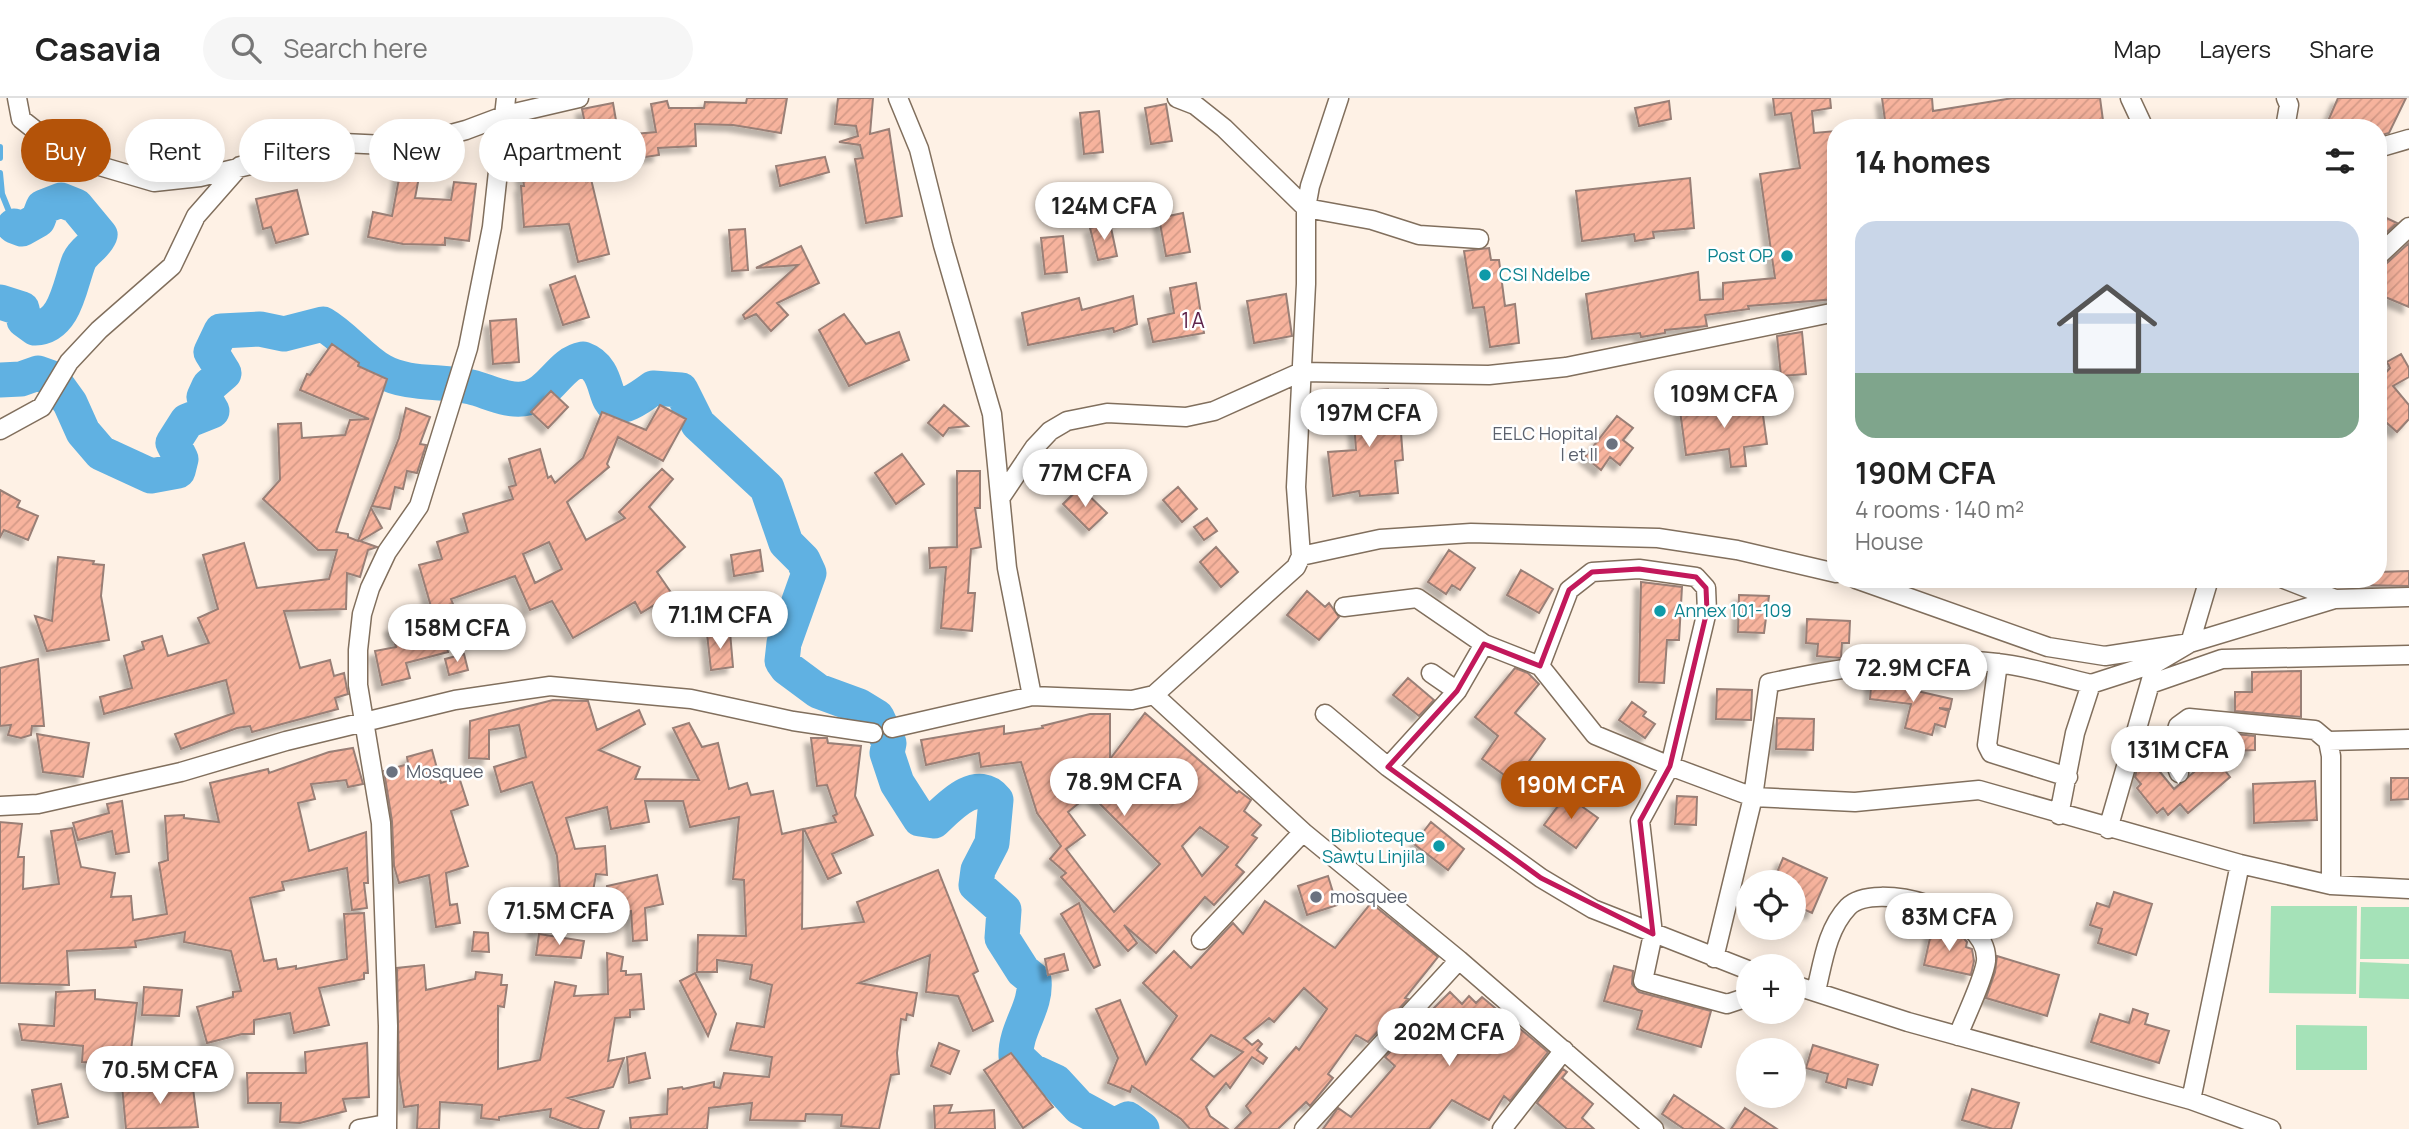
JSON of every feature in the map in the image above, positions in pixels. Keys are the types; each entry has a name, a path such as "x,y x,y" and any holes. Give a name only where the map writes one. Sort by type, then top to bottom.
{"street":[{"path":"17,98 21,119 69,157 154,182 200,177 239,165"},
{"path":"355,144 407,146 466,130 506,106 579,98"},
{"path":"898,98 919,149 943,245 992,414 1007,568 1031,696"},
{"path":"1178,98 1195,105 1224,128 1306,208 1372,220 1419,235 1479,239"},
{"path":"892,728 1031,696 1132,701 1154,695 1296,567 1301,556 1296,486 1306,208 1339,98"},
{"path":"2130,98 2140,119"},
{"path":"2286,98 2289,105 2287,119"},
{"path":"359,1129 387,1126 388,1026 381,823 358,685 362,614 387,552 419,506 468,348 492,227 506,106"},
{"path":"2387,145 2409,139"},
{"path":"0,430 43,407 69,362 99,330 172,266 196,216 239,166"},
{"path":"2387,248 2409,227"},
{"path":"1000,497 1034,448 1050,431 1067,421 1107,413 1186,417 1205,413 1301,372 1489,375 1549,369 1827,314"},
{"path":"1301,556 1380,538 1471,533 1658,538 1749,552 1827,571"},
{"path":"1540,666 1569,590 1592,572 1639,569 1696,577 1706,588 1707,611 1670,766 1640,821 1653,934 1643,981 1727,1004 1736,1001"},
{"path":"1881,588 2048,647 2105,656 2190,643 2335,599 2409,597"},
{"path":"1714,958 1753,797 1769,683 1883,663 1998,663 2091,684 2156,663 2190,643 2206,588"},
{"path":"2307,588 2335,599"},
{"path":"1344,607 1417,598 1484,644 1540,666 1595,735 1753,797 1855,802 1979,790 2108,829 2331,885 2409,889"},
{"path":"1388,767 1457,691 1484,644"},
{"path":"2150,684 2222,659 2409,655"},
{"path":"1998,663 1987,745 1991,753 2068,777"},
{"path":"2108,829 2156,663"},
{"path":"1431,673 1457,691"},
{"path":"2059,815 2075,733 2091,684"},
{"path":"0,806 38,804 155,778 455,699 550,686 691,699 793,721 873,733"},
{"path":"1154,695 1303,832 1459,960 1654,1129"},
{"path":"1325,714 1388,767 1541,878 1593,909 1736,966"},
{"path":"2179,773 2171,752 2178,726 2189,718 2315,730 2328,741 2331,756 2331,885"},
{"path":"2328,741 2409,739"},
{"path":"1201,940 1303,832"},
{"path":"2191,1100 2240,864"},
{"path":"1816,991 1834,925 1849,905 1864,896 1928,904 1961,917 1982,939 1986,961 1958,1036"},
{"path":"1304,1129 1459,960"},
{"path":"1806,988 1958,1036 2191,1100 2271,1129"},
{"path":"1502,1129 1564,1051"}],"highlighted area":[{"path":"1639,569 1696,577 1706,588 1707,611 1670,766 1640,821 1653,934 1541,878 1388,767 1457,691 1484,644 1540,666 1569,590 1592,572"}],"green space":[{"path":"2271,906 2357,906 2356,994 2269,993"},
{"path":"2361,907 2409,907 2409,959 2360,959"},
{"path":"2360,962 2409,964 2409,999 2359,998"},
{"path":"2296,1025 2367,1026 2367,1070 2296,1070"}],"building":[{"path":"747,98 787,98 781,133 733,125 695,124 696,146 658,148 659,155 646,157 646,133 656,132 651,104 667,101 669,108 704,108 705,102 746,103"},
{"path":"838,98 873,98 870,134 889,129 902,216 866,223 855,159 863,158 860,145 839,142 858,136 856,126 835,124"},
{"path":"1773,98 1830,98 1831,108 1812,111 1814,133 1827,132 1827,300 1748,306 1749,309 1705,315 1707,326 1665,330 1665,333 1641,337 1640,333 1592,339 1586,294 1698,272 1700,300 1723,299 1723,283 1775,278 1760,174 1800,168 1791,113 1775,115"},
{"path":"1882,98 1932,98 1933,111 2013,98 2100,98 2103,119 1885,119"},
{"path":"2338,98 2406,98 2387,134 2387,119 2329,119"},
{"path":"1669,101 1671,119 1639,126 1635,108"},
{"path":"613,103 616,119 584,119 582,109"},
{"path":"1166,104 1172,141 1151,144 1145,108"},
{"path":"1099,111 1103,152 1084,154 1080,113"},
{"path":"825,157 829,172 780,186 776,166"},
{"path":"1690,178 1694,228 1653,232 1654,238 1635,241 1634,234 1582,241 1576,191"},
{"path":"398,182 418,182 415,198 451,200 454,182 476,184 469,241 445,238 445,245 403,244 368,237 373,212 392,216"},
{"path":"523,182 592,182 609,254 578,262 569,224 524,227 521,186 524,186"},
{"path":"297,190 308,234 276,243 271,227 263,229 256,199"},
{"path":"1183,213 1190,252 1166,256 1159,218"},
{"path":"2387,218 2397,223 2387,232"},
{"path":"1110,223 1117,256 1098,260 1090,228"},
{"path":"745,229 748,270 732,271 729,230"},
{"path":"1063,236 1067,272 1045,274 1041,238"},
{"path":"2409,243 2409,307 2387,298 2387,263"},
{"path":"801,246 819,283 777,303 788,315 771,331 756,314 745,319 743,315 798,265 756,268"},
{"path":"1489,248 1491,260 1499,260 1505,306 1515,304 1519,343 1490,347 1484,307 1473,308 1464,251"},
{"path":"575,276 589,317 563,325 550,285"},
{"path":"1196,283 1204,333 1153,342 1148,319 1174,313 1170,288"},
{"path":"1286,294 1292,336 1254,343 1247,301"},
{"path":"1133,296 1137,324 1114,332 1113,328 1028,345 1022,313 1079,298 1082,310"},
{"path":"844,314 866,344 899,332 909,360 849,386 819,330"},
{"path":"516,319 519,362 493,364 490,321"},
{"path":"1802,332 1806,374 1781,376 1777,336"},
{"path":"332,344 359,363 358,366 387,379 336,532 348,534 348,537 358,541 371,508 382,528 360,541 377,547 368,550 360,577 347,573 346,609 284,611 300,668 330,660 334,676 344,673 348,694 335,698 338,709 252,732 250,726 237,728 181,749 175,734 234,713 226,680 104,714 100,697 132,688 124,656 144,649 142,642 162,636 168,656 209,643 198,618 218,609 203,555 244,543 257,588 329,579 337,550 318,550 263,499 280,480 278,424 301,423 302,438 345,435 350,420 369,419 300,390 307,374 310,375"},
{"path":"2401,354 2409,368 2409,377 2393,386 2409,405 2409,419 2397,432 2387,423 2387,371 2390,368 2387,362"},
{"path":"1388,389 1390,419 1400,419 1403,460 1395,461 1398,493 1360,496 1359,491 1333,496 1328,452 1356,450 1352,392"},
{"path":"551,391 568,407 548,428 531,412"},
{"path":"1761,401 1767,444 1744,447 1746,466 1731,467 1729,449 1686,455 1680,411"},
{"path":"660,405 686,419 663,461 618,437 607,464 609,467 567,502 586,540 625,518 619,512 662,469 673,479 649,507 685,547 657,572 672,594 641,613 635,602 573,638 552,601 530,610 515,576 451,599 453,604 432,610 419,565 442,559 437,542 468,532 463,514 513,499 509,487 516,485 509,459 540,449 548,478 551,476 555,483 583,458 602,412 646,430","holes":["549,542 562,569 535,583 523,554"]},
{"path":"944,405 968,426 949,428 943,436 928,423"},
{"path":"406,408 430,417 420,444 426,445 417,473 407,471 403,489 395,487 390,509 372,506 399,438"},
{"name":"EELC Hopital I et II","path":"1617,416 1633,428 1623,440 1633,448 1620,465 1610,457 1601,470 1585,457"},
{"path":"902,454 924,484 896,504 875,473"},
{"path":"957,471 980,471 980,508 975,508 981,547 971,549 968,593 975,593 972,631 941,628 946,567 930,568 929,548 957,547"},
{"path":"1080,487 1107,513 1089,530 1063,504"},
{"path":"1178,487 1197,509 1182,522 1163,500"},
{"path":"0,490 20,501 17,507 38,516 28,540 4,530 0,537"},
{"path":"1207,518 1217,531 1204,540 1194,527"},
{"path":"1216,547 1238,572 1221,587 1200,562"},
{"path":"760,550 763,571 734,576 731,555"},
{"path":"1449,550 1475,568 1460,590 1452,585 1446,594 1428,582"},
{"path":"58,557 94,561 93,564 104,565 101,596 109,640 47,651 35,616 52,621"},
{"path":"1521,570 1553,589 1539,613 1507,595"},
{"path":"2409,571 2409,586 2387,586 2387,572"},
{"name":"Annex 101-109","path":"1641,582 1682,587 1679,640 1667,640 1664,683 1639,682"},
{"path":"1307,591 1325,607 1329,603 1339,617 1319,640 1287,615"},
{"path":"1739,595 1769,596 1764,633 1738,632"},
{"path":"437,614 448,652 406,663 410,678 382,685 375,651 396,647 390,627"},
{"path":"1807,619 1850,621 1849,643 1842,643 1841,658 1817,656 1818,644 1806,643"},
{"path":"730,632 733,667 711,670 707,634"},
{"path":"464,654 468,670 449,675 445,659"},
{"path":"38,659 44,726 32,726 31,735 21,738 8,735 11,725 0,726 0,668"},
{"path":"1515,668 1528,673 1539,684 1515,713 1545,739 1514,782 1482,759 1498,736 1475,717"},
{"path":"2301,671 2301,717 2235,711 2235,692 2252,692 2252,672"},
{"path":"1897,674 1895,686 1952,699 1950,709 1939,708 1949,711 1945,727 1935,724 1932,735 1905,728 1911,704 1870,699 1872,676"},
{"path":"1408,678 1434,700 1419,716 1393,695"},
{"path":"1717,689 1752,690 1751,720 1716,719"},
{"path":"553,700 588,701 597,730 639,710 645,724 599,750 640,767 635,779 699,780 673,728 689,723 702,747 718,743 729,789 747,783 751,795 773,791 782,834 803,829 802,929 864,922 857,902 938,870 978,971 973,974 993,1021 973,1031 958,996 926,992 930,955 859,983 917,993 913,1016 907,1014 906,1020 901,1019 897,1053 899,1074 891,1075 879,1129 841,1126 842,1115 806,1114 805,1121 750,1120 752,1103 709,1108 707,1129 631,1129 630,1118 667,1114 668,1089 683,1089 714,1082 714,1087 720,1088 724,1073 769,1077 772,1057 730,1050 737,1023 764,1027 772,985 750,979 752,965 717,960 717,972 697,972 698,935 746,936 744,880 733,879 739,817 690,827 683,801 645,801 649,822 611,829 607,807 566,818 575,849 605,846 607,875 596,874 588,920 534,932 535,903 561,903 557,856 532,782 501,792 494,767 526,757 519,725 489,730 489,759 469,758 470,721"},
{"path":"1632,702 1646,712 1643,716 1655,724 1645,738 1619,720"},
{"path":"1145,713 1237,793 1239,791 1251,800 1244,811 1261,825 1252,835 1257,838 1236,865 1244,872 1214,905 1205,897 1156,953 1124,925 1137,943 1128,951 1061,877 1066,873 1050,859 1061,846 1037,813 1021,762 981,767 979,753 926,765 921,740 1004,726 1004,734 1043,728 1042,726 1090,714 1110,714 1110,759","holes":["1090,794 1160,864 1114,912 1066,849 1085,835 1068,812","1200,827 1228,847 1202,876 1182,846"]},
{"path":"1777,718 1814,719 1813,750 1776,749"},
{"path":"37,734 89,743 83,777 43,772"},
{"path":"2236,734 2255,736 2255,750 2236,751"},
{"path":"811,738 827,738 828,743 861,746 855,796 873,835 832,854 841,873 828,879 804,829 836,822 833,816 837,814 827,785 817,786"},
{"path":"353,748 363,784 348,787 346,780 311,784 315,799 298,803 309,851 366,832 368,883 364,883 367,908 352,910 347,868 282,882 284,890 250,898 264,961 276,959 278,969 296,966 296,969 347,959 344,914 364,913 368,973 364,973 364,979 319,988 329,1025 294,1033 290,1013 254,1020 254,1034 242,1034 207,1043 197,1007 233,997 233,992 241,991 231,951 184,942 185,932 135,941 136,947 67,951 69,985 0,983 0,822 22,824 18,857 24,857 23,889 59,884 51,831 72,828 81,867 115,873 111,897 131,896 133,920 167,914 159,863 168,860 165,816 184,815 184,818 219,822 210,783 268,769 269,773 329,752"},
{"path":"432,750 441,783 459,777 468,805 451,811 468,866 446,873 450,905 457,904 460,923 436,927 429,875 399,883 394,866 392,821 384,771 408,764 407,757"},
{"path":"2146,755 2174,789 2201,766 2204,769 2216,759 2230,777 2188,813 2180,804 2168,815 2163,808 2157,813 2137,788 2141,784 2135,777 2139,761"},
{"path":"2391,778 2409,778 2409,799 2391,800"},
{"path":"2315,781 2317,820 2254,823 2253,784"},
{"path":"1566,795 1598,818 1576,848 1544,825"},
{"path":"1677,796 1697,797 1696,825 1675,824"},
{"path":"122,801 129,852 116,854 112,831 78,840 73,823 109,813 107,804"},
{"name":"Biblioteque Sawtu Linjila","path":"1431,822 1464,849 1448,870 1414,844"},
{"path":"1783,858 1827,878 1812,913 1806,910 1806,870 1778,870"},
{"path":"657,875 663,904 645,908 647,940 633,941 631,911 607,916 607,886"},
{"path":"1328,876 1337,905 1307,915 1298,886"},
{"path":"2114,892 2152,904 2136,955 2098,943 2102,929 2090,925 2097,903 2109,907"},
{"path":"1265,901 1335,948 1371,903 1438,957 1405,998 1408,999 1368,1042 1356,1035 1328,1074 1333,1078 1310,1106 1306,1102 1278,1129 1235,1129 1251,1113 1246,1106 1296,1047 1299,1050 1327,1009 1304,988 1274,1022 1269,1018 1244,1038 1252,1045 1258,1040 1262,1044 1257,1050 1267,1058 1263,1064 1252,1057 1230,1088 1226,1083 1206,1107 1210,1116 1228,1129 1190,1129 1181,1119 1132,1086 1130,1092 1108,1083 1118,1058 1096,1009 1120,1000 1146,1064 1177,1016 1143,983 1174,951 1191,968 1233,923 1243,934","holes":["1211,1035 1243,1052 1214,1077 1191,1059"]},
{"path":"1079,903 1100,965 1094,968 1061,914"},
{"path":"1932,929 1962,936 1967,942 1966,947 1972,949 1974,961 1971,975 1924,965"},
{"path":"474,932 488,933 489,952 472,951"},
{"path":"539,934 584,941 581,958 536,955"},
{"path":"607,953 623,957 621,971 626,971 626,975 641,974 644,1009 630,1010 630,1017 615,1018 608,1061 624,1058 613,1087 568,1098 604,1111 598,1129 583,1129 550,1117 551,1109 499,1117 499,1120 481,1118 482,1105 440,1102 439,1129 417,1129 418,1105 404,1107 399,1075 397,968 424,965 426,990 475,979 476,972 502,975 501,985 507,985 504,1007 498,1006 498,1069 540,1060 555,982 576,986 574,996 608,994"},
{"path":"1064,954 1068,970 1048,975 1045,959"},
{"path":"1997,956 2059,975 2047,1016 1986,998 1995,972"},
{"path":"1614,966 1633,971 1632,984 1639,992 1711,1011 1701,1047 1637,1029 1642,1011 1604,1001"},
{"path":"695,973 716,1014 708,1036 680,981"},
{"path":"144,987 182,990 179,1016 142,1015"},
{"path":"95,990 95,999 137,1003 130,1058 106,1055 106,1064 82,1062 83,1046 22,1040 19,1024 54,1026 56,992"},
{"path":"1450,992 1462,1004 1469,996 1476,1003 1482,997 1548,1052 1510,1101 1504,1096 1489,1120 1452,1100 1429,1129 1323,1129 1338,1108 1351,1117 1395,1066 1385,1057"},
{"path":"2133,1009 2148,1014 2145,1024 2169,1031 2159,1063 2091,1042 2100,1014 2129,1023"},
{"path":"367,1043 369,1097 343,1099 346,1111 300,1123 280,1122 281,1103 248,1103 247,1073 306,1073 305,1052"},
{"path":"939,1043 959,1051 950,1074 931,1066"},
{"path":"1813,1045 1878,1065 1872,1085 1848,1079 1846,1088 1826,1082 1828,1074 1806,1068"},
{"path":"645,1053 650,1078 629,1083 627,1057"},
{"path":"1011,1053 1053,1107 1023,1128 984,1070"},
{"path":"1563,1069 1567,1072 1562,1078 1593,1104 1582,1118 1594,1129 1567,1129 1537,1103"},
{"path":"192,1081 198,1127 126,1129 122,1086"},
{"path":"61,1084 68,1117 38,1124 32,1090"},
{"path":"1972,1089 2019,1103 2011,1129 1993,1129 1962,1120"},
{"path":"1674,1095 1724,1129 1684,1129 1662,1114"},
{"path":"952,1105 949,1113 994,1110 995,1129 935,1129 934,1106"},
{"path":"1745,1108 1777,1129 1731,1129"}],"waterway":[{"path":"0,147 0,158"},
{"path":"0,173 2,194 15,226 0,234"},
{"path":"0,302 22,309 24,320 35,328 54,320 65,302 79,261 100,235 76,206 61,200 43,207 38,220 22,229 14,226"},
{"path":"0,380 21,379 38,373 52,378 70,403 83,432 101,453 151,476 178,471 181,459 173,443 187,421 212,411 204,397 209,386 224,373 211,352 221,331 260,329 284,334 323,324 374,366 392,376 460,385 513,399 536,395 568,366 583,359 595,366 613,404 621,406 653,388 681,390 698,424 767,488 786,543 803,560 809,573 784,643 782,661 787,668 818,691 859,706 877,717 889,743 887,753 897,783 920,819 934,821 955,802 972,792 988,793 996,800 992,843 978,870 976,885 1004,910 1002,938 1023,971 1034,980 1032,999 1019,1037 1016,1056 1032,1071 1056,1082 1079,1107 1114,1126 1128,1119 1142,1129"}],"place":[{"name":"Post OP","path":"1787,256"},
{"name":"CSI Ndelbe","path":"1485,275"},
{"name":"EELC Hopital I et II","path":"1612,444"},
{"name":"Annex 101-109","path":"1660,611"},
{"name":"Mosquee","path":"392,772"},
{"name":"Biblioteque Sawtu Linjila","path":"1439,846"},
{"name":"mosquee","path":"1316,897"}],"district":[{"name":"1A","path":"1194,321"}]}
